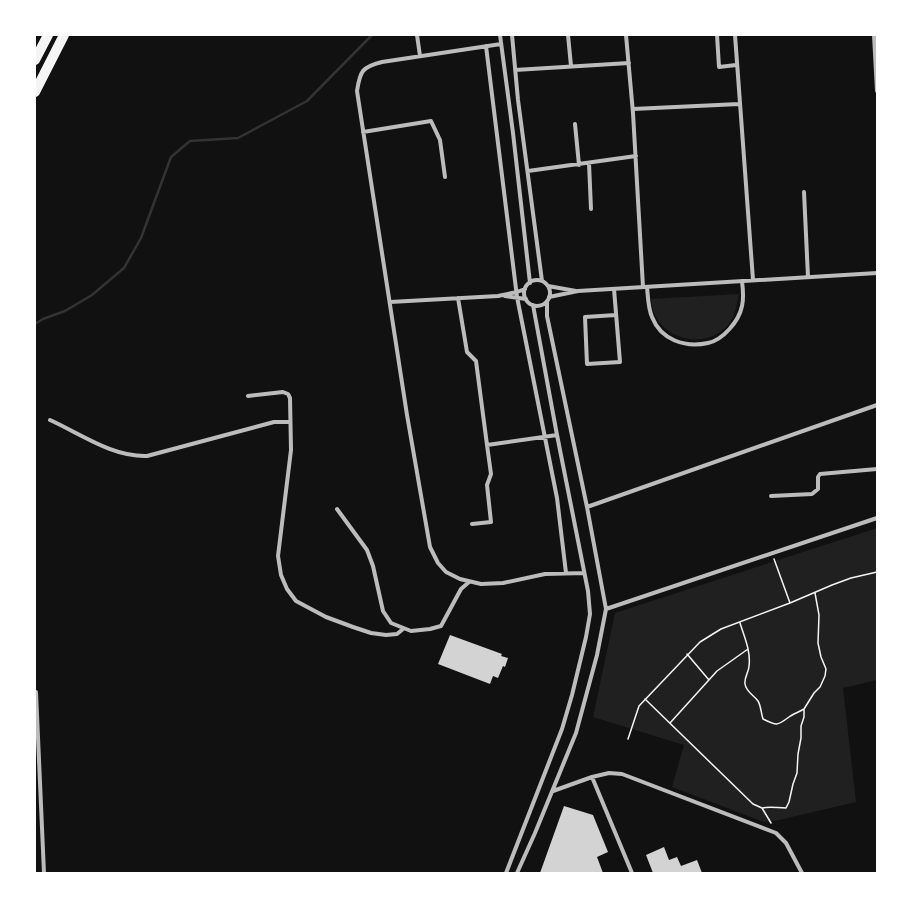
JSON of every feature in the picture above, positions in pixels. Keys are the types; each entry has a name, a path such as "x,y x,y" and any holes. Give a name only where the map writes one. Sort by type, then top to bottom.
{"highway":[{"path":"35,60 48,35"},
{"path":"35,92 64,35"}],"street":[{"path":"417,35 420,56"},
{"path":"500,35 530,283"},
{"path":"512,35 515,70 542,281"},
{"path":"568,35 572,66"},
{"path":"626,35 633,109 645,287 648,306 652,317 662,333 673,340 685,344 709,343 721,337 730,328 742,307 742,281"},
{"path":"717,35 719,66 736,65"},
{"path":"735,35 736,65 753,280"},
{"path":"874,35 877,91"},
{"path":"501,44 382,62 368,66 359,78 357,92 407,415 430,547 438,564 446,572 460,579 480,584 503,583 545,574 584,573"},
{"path":"486,46 517,295 556,498 566,574"},
{"path":"515,70 629,63"},
{"path":"633,109 739,104"},
{"path":"363,132 431,121 440,140 445,177"},
{"path":"575,124 579,165"},
{"path":"528,171 636,156"},
{"path":"589,163 591,208"},
{"path":"804,192 808,277"},
{"path":"549,297 578,291 877,273"},
{"path":"517,295 530,283 537,280 542,281 548,286 578,291"},
{"path":"517,873 578,726 597,655 606,609 587,507 547,316 547,302 550,292 548,286"},
{"path":"525,289 526,299"},
{"path":"614,289 620,362 587,364 585,317 616,314"},
{"path":"390,302 517,295 526,299 533,305 588,591 590,614 572,695 562,729 506,873"},
{"path":"458,298 467,352 476,362 491,474 487,485 491,522 472,524"},
{"path":"533,305 543,305 547,302"},
{"path":"248,396 283,392 288,394 291,408 291,450 278,556 281,575 287,589 296,601 353,627 371,633 386,635 397,634 403,628"},
{"path":"587,507 728,456 877,406"},
{"path":"50,420 103,446 136,456 147,456 274,422 290,422"},
{"path":"487,445 557,435"},
{"path":"771,496 812,494 818,489 818,477 820,474 877,469"},
{"path":"337,509 367,550 373,566 384,611 390,623 411,631 441,626 461,589 469,582"},
{"path":"606,609 877,518"},
{"path":"36,692 44,873"},
{"path":"552,791 592,777 609,773 622,774 776,833 786,843 802,873"},
{"path":"592,777 632,873"}],"path":[{"path":"772,554 790,603"},
{"path":"628,739 639,706 700,642 721,629 740,623 851,578 877,572"},
{"path":"762,808 770,806 786,808 789,802 797,773 801,726 804,717 804,710 814,693 820,687 825,676 826,669 821,657 818,643 819,615 814,593"},
{"path":"740,623 748,649 749,668 745,676 744,684 749,692 757,699 763,719 777,724 782,723 790,716 804,710"},
{"path":"670,722 717,672 748,649"},
{"path":"687,654 709,680"},
{"path":"645,699 753,804 762,808 776,833"}],"shaded area":[{"path":"739,294 735,312 728,325 714,335 703,339 691,339 668,331 660,323 654,312 651,299"},
{"path":"877,528 877,680 843,688 856,802 779,820 764,822 672,787 684,745 593,717 615,613"}],"building":[{"path":"450,635 502,654 501,656 508,658 505,667 503,666 498,678 493,676 490,684 438,664"},
{"path":"564,806 593,815 608,852 597,857 603,873 540,873"},
{"path":"664,847 669,860 677,857 681,866 697,860 702,873 653,873 646,855"}],"waterway":[{"path":"35,324 43,319 65,311 92,295 124,268 141,238 171,157 190,141 238,138 307,101 372,35"}]}
